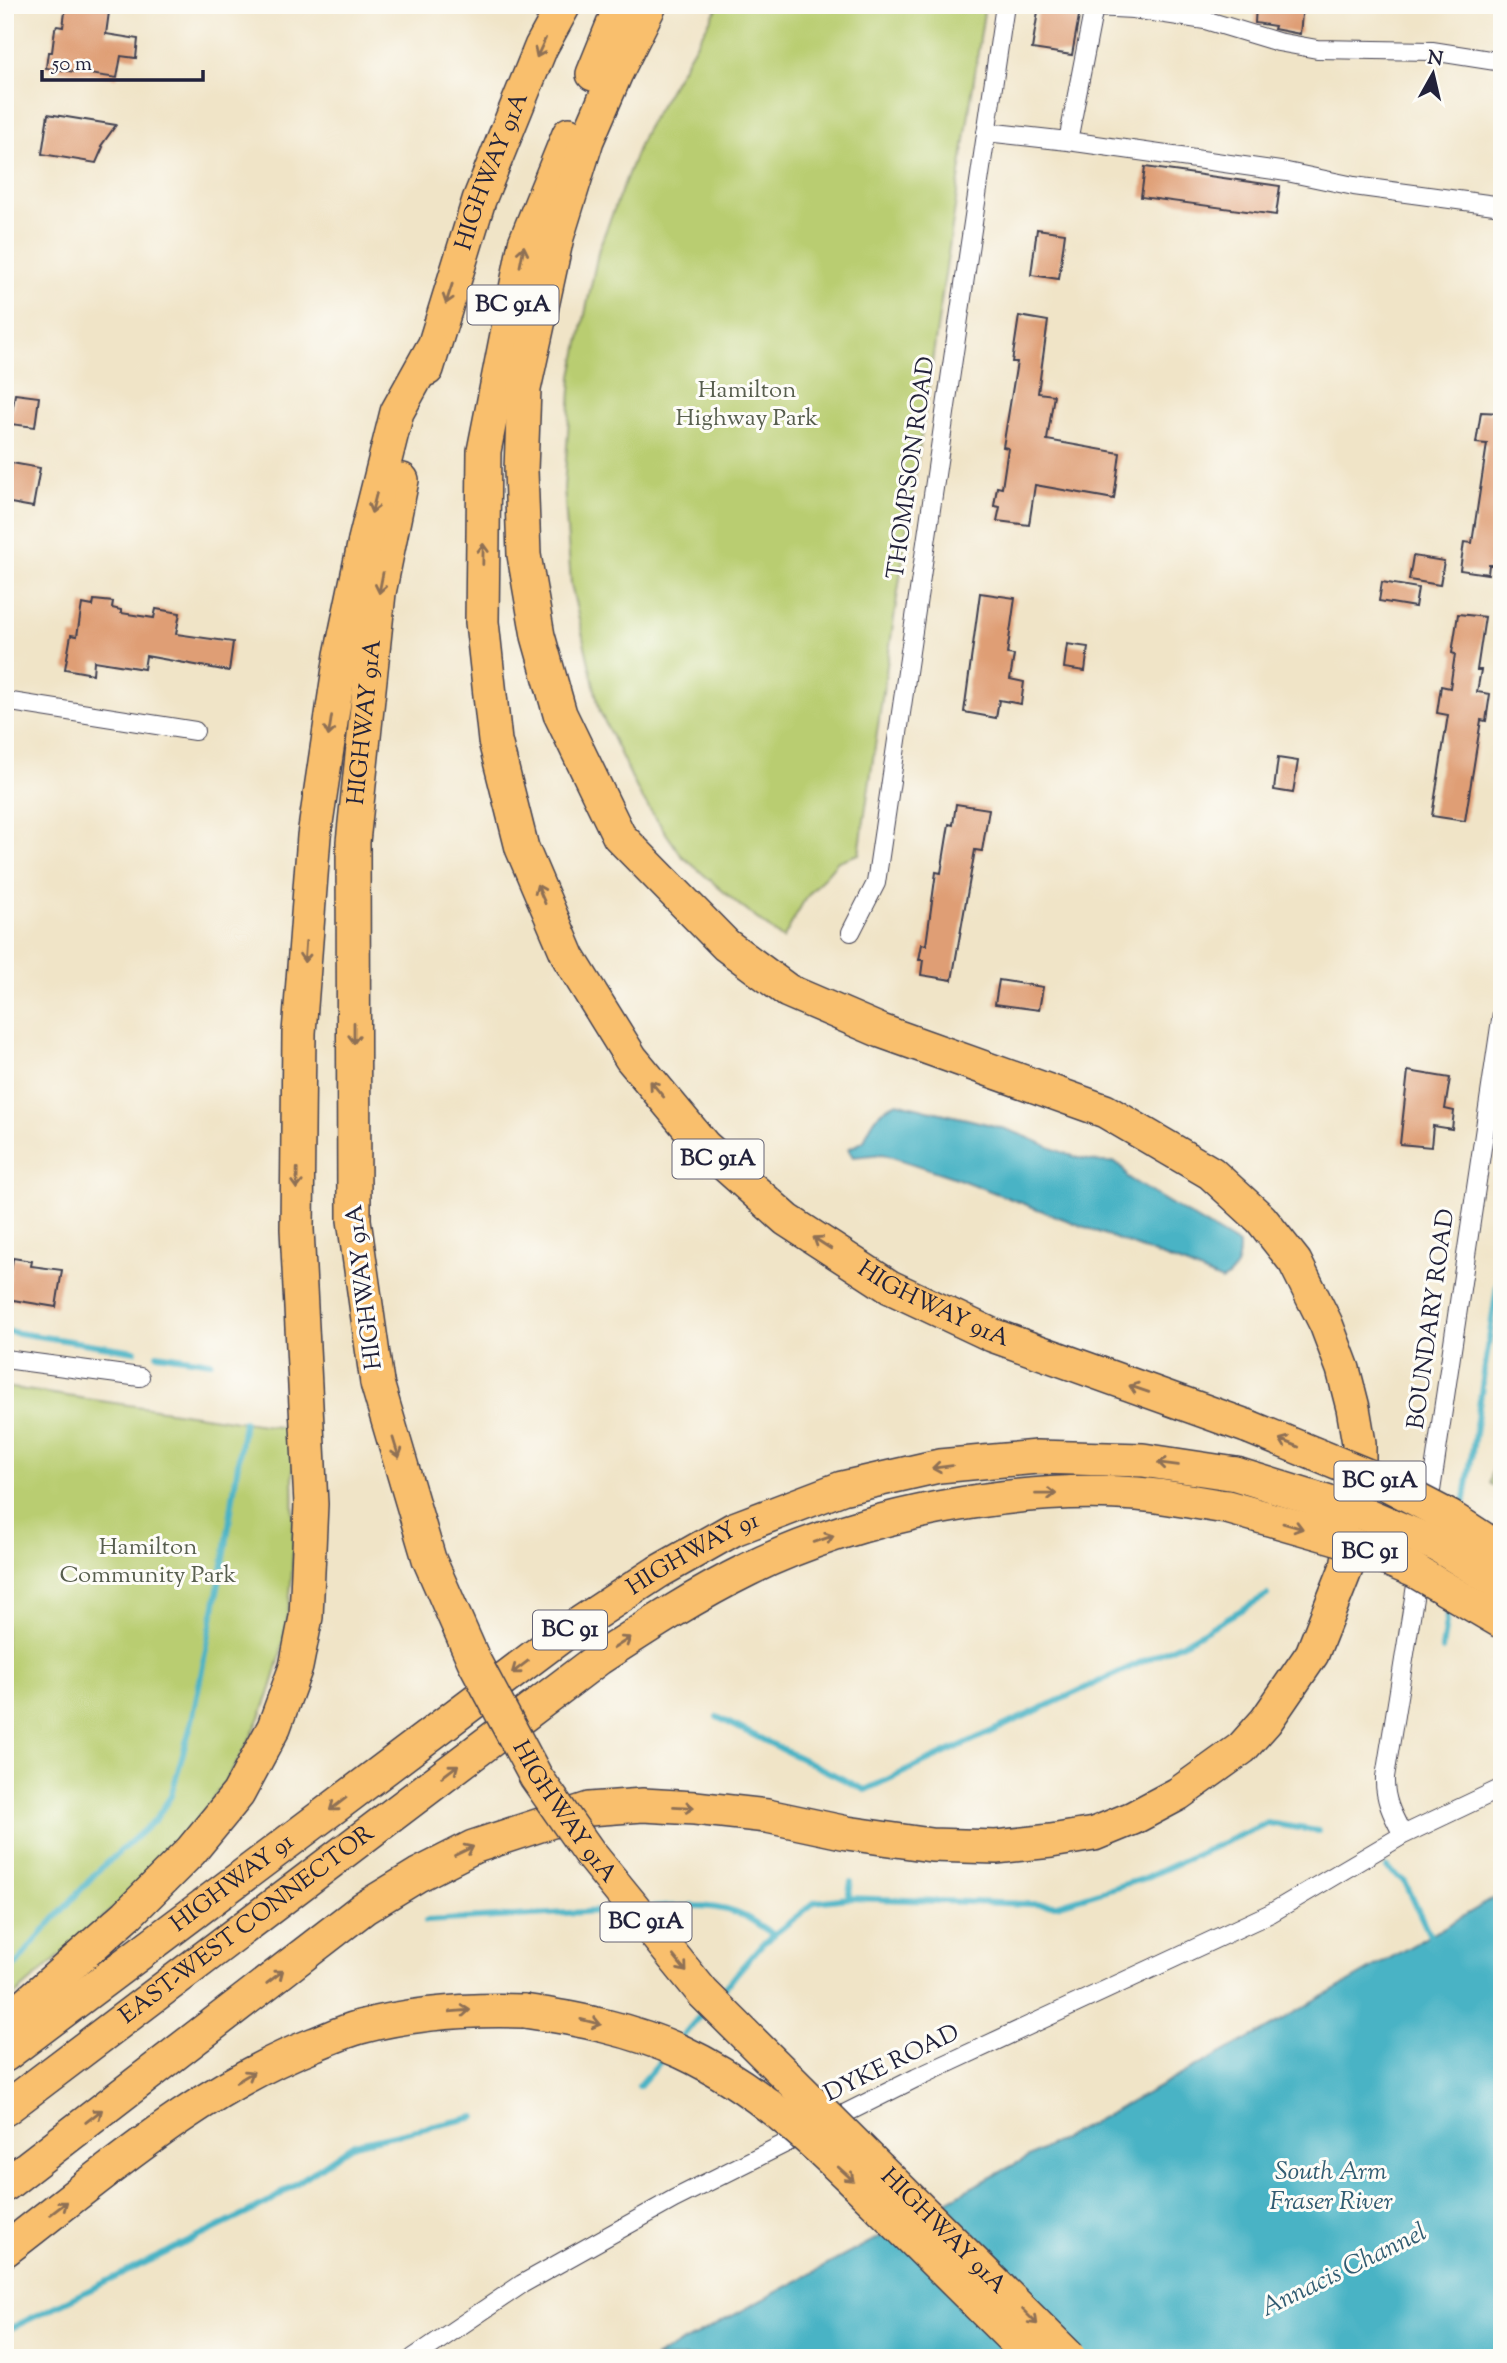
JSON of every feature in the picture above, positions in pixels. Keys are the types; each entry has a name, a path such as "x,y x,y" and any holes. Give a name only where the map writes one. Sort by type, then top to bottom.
{"highway":[{"name":"HIGHWAY 91A","path":"564,5 541,47 479,200 432,349 379,593 353,842 354,1220 377,1382 429,1559 457,1623 474,1661 536,1777 575,1832 703,1993 1070,2358"},
{"name":"HIGHWAY 91A","path":"621,5 525,243 484,451 482,622 495,741 522,848 569,958 631,1058 705,1146 787,1220 890,1287 992,1335 1249,1427 1383,1482 1450,1517 1502,1551"},
{"path":"5,2185 364,1908 418,1875 473,1847 547,1821 589,1809 643,1805 695,1808 767,1816 847,1833 931,1845 996,1847 1051,1842 1094,1834 1133,1818 1178,1794 1216,1768 1242,1748 1266,1721 1312,1654 1347,1566 1359,1480 1359,1443 1353,1408 1343,1369 1326,1324 1295,1262 1261,1219 1211,1173 1105,1111 881,1031 788,991 726,946 619,836 560,714 538,636 524,555 521,470 524,389 557,237 587,140 650,5"},
{"path":"5,2023 127,1915 199,1842 238,1794 274,1727 296,1667 306,1617 311,1504 297,1229 299,1033 314,836 341,655 365,540 397,412 432,349"},
{"name":"HIGHWAY 91","path":"5,2055 568,1631 658,1572 734,1529 842,1489 939,1466 1037,1457 1143,1460 1236,1474 1365,1514 1437,1545 1502,1585"},
{"name":"HIGHWAY 91","path":"488,1741 598,1659 675,1608 750,1568 825,1537 930,1509 1039,1494 1137,1494 1227,1507 1340,1539 1415,1571 1502,1622"},
{"name":"EAST-WEST CONNECTOR","path":"5,2109 488,1741"},
{"path":"5,2250 158,2132 262,2066 358,2027 421,2014 476,2010 524,2011 582,2019 632,2032 683,2053 766,2104 860,2187 1032,2358"}],"street":[{"name":"THOMPSON ROAD","path":"851,932 876,883 1005,5"},
{"path":"1068,141 1094,7 1133,9 1206,20 1278,42 1317,48 1432,51 1502,62"},
{"path":"986,132 1287,172 1354,186 1502,206"},
{"path":"5,701 195,731"},
{"name":"BOUNDARY ROAD","path":"1403,1835 1388,1807 1384,1791 1385,1777 1440,1434 1502,1013"},
{"path":"5,1359 140,1377"},
{"name":"DYKE ROAD","path":"414,2358 522,2284 674,2199 916,2078 1271,1913 1403,1835 1502,1788"}],"green space":[{"name":"Hamilton Highway Park","path":"719,5 985,5 859,854 838,861 805,899 783,939 681,855 640,795 600,712 571,584 564,488 572,376 599,248 644,133"},
{"name":"Hamilton Community Park","path":"5,1387 292,1429 294,1521 288,1612 276,1672 258,1723 232,1771 201,1815 166,1856 87,1932 5,2004"},
{"path":"1502,1407 1502,1492 1490,1483"}],"water":[{"path":"897,1102 1002,1128 1085,1160 1115,1162 1122,1167 1128,1178 1239,1245 1236,1266 1222,1281 956,1178 883,1154 853,1157 848,1149 864,1141 876,1117"},
{"name":"South Arm Fraser River","path":"1502,1894 1502,2358 654,2358 1261,2032"}],"building":[{"path":"66,5 110,5 106,34 138,39 136,58 121,56 117,78 46,68 48,52 52,52 55,29 57,26 63,27"},
{"path":"1039,5 1081,5 1072,55 1032,49"},
{"path":"1256,5 1303,5 1300,34 1255,23"},
{"path":"48,114 116,125 101,146 103,147 96,163 42,154"},
{"path":"1145,167 1280,186 1276,215 1141,197"},
{"path":"1037,229 1065,233 1059,279 1031,275"},
{"path":"1019,316 1048,321 1038,393 1054,395 1047,440 1120,453 1114,499 1035,485 1029,525 997,521 1000,507 994,506 997,487 1002,488 1008,448 1003,447 1017,362 1012,362"},
{"path":"15,394 39,397 35,427 10,424"},
{"path":"1481,412 1502,413 1502,518 1494,565 1489,565 1488,574 1460,570 1464,542 1472,543 1487,444 1476,443"},
{"path":"12,463 40,468 33,507 5,502"},
{"path":"1413,556 1444,561 1440,585 1409,580"},
{"path":"1382,582 1418,588 1415,607 1379,601"},
{"path":"980,593 1015,598 1007,654 1014,655 1010,679 1024,682 1021,704 999,700 996,718 964,712"},
{"path":"94,600 113,602 112,608 121,610 121,613 154,618 156,609 180,613 176,634 233,642 229,671 146,656 144,669 94,661 93,674 65,669 71,635 77,636 82,604 93,606"},
{"path":"1458,614 1485,617 1477,670 1481,670 1477,692 1490,694 1486,721 1481,720 1465,821 1432,816 1448,715 1437,713 1441,686 1450,688"},
{"path":"1067,644 1088,647 1085,671 1064,668"},
{"path":"1278,758 1298,761 1293,793 1274,790"},
{"path":"956,804 989,809 982,851 975,850 952,980 921,975 923,960 919,960 922,944 926,945 936,872 941,873 949,824 953,825"},
{"path":"999,980 1043,987 1039,1010 995,1004"},
{"path":"1408,1071 1450,1078 1445,1109 1454,1111 1452,1129 1433,1126 1431,1147 1400,1144"},
{"path":"13,1258 32,1261 31,1266 62,1270 56,1307 7,1299"}],"waterway":[{"path":"1463,1512 1502,1254"},
{"path":"5,1331 135,1351"},
{"path":"157,1354 211,1362"},
{"path":"5,1974 17,1964 95,1874 155,1820 171,1796 192,1721 225,1553 244,1421"},
{"path":"717,1717 865,1790 1189,1640 1267,1595"},
{"path":"1442,1649 1449,1602"},
{"path":"719,1994 762,1944 815,1902 848,1898 1057,1905 1145,1878 1267,1823 1318,1831"},
{"path":"1387,1868 1405,1882 1432,1940"},
{"path":"848,1898 851,1882"},
{"path":"648,1908 698,1906 722,1909 746,1917 774,1935"},
{"path":"426,1921 620,1910"},
{"path":"680,2039 705,2010"},
{"path":"639,2086 666,2055"},
{"path":"5,2331 266,2204 354,2144 475,2117"}],"water label":[{"name":"Annacis Channel","path":"1344,2271"}]}
